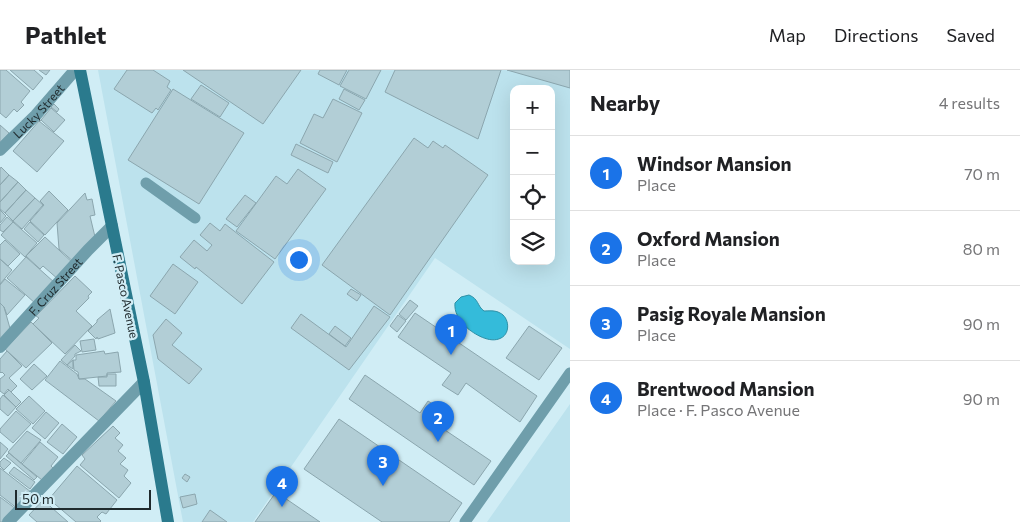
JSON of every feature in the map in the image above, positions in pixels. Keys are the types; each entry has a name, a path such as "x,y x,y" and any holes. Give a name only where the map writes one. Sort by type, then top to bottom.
{"street":[{"name":"Lucky Street","path":"0,150 36,115 75,70"},
{"name":"F. Pasco Avenue","path":"80,70 144,382 168,522"},
{"name":"F. Cruz Street","path":"0,347 112,226"},
{"path":"8,522 144,382"}],"lane":[{"path":"146,183 195,218"},
{"path":"465,522 570,373"}],"shaded area":[{"path":"98,70 570,70 570,349 435,258 253,522 183,522"},
{"path":"570,404 570,522 487,522"}],"water":[{"path":"469,295 475,298 484,311 496,311 503,315 508,325 504,336 497,340 487,339 473,333 463,324 456,313 455,303 461,297"}],"building":[{"path":"0,70 6,70 30,91 21,102 24,105 17,112 14,109 6,118 0,113"},
{"path":"10,70 34,70 43,78 33,90"},
{"path":"39,70 50,70 46,75"},
{"path":"127,70 153,70 170,81 167,87 171,90 158,110 156,108 152,113 114,89"},
{"path":"183,70 301,70 263,124"},
{"path":"320,70 347,70 339,85 318,74"},
{"path":"349,70 381,70 366,99 340,86"},
{"path":"395,70 501,70 478,139 385,92"},
{"path":"507,70 570,70 570,88"},
{"path":"201,85 229,103 220,117 191,99"},
{"path":"173,89 244,133 199,204 128,160"},
{"path":"344,89 365,100 359,110 339,99"},
{"path":"333,99 362,113 337,162 300,143 314,114 323,118"},
{"path":"54,104 59,109 57,112 51,107"},
{"path":"51,108 65,120 54,132 41,120"},
{"path":"39,121 64,141 37,172 13,151"},
{"path":"0,125 9,133 0,143"},
{"path":"414,138 428,148 433,141 443,148 445,145 488,175 390,315 322,265"},
{"path":"296,144 333,162 328,173 291,155"},
{"path":"1,167 9,175 0,185 0,169"},
{"path":"298,169 326,189 275,259 236,231 276,176 287,184"},
{"path":"9,175 18,182 0,202 0,185"},
{"path":"18,182 26,190 5,213 0,209 0,202"},
{"path":"26,190 35,198 13,221 5,213"},
{"path":"49,191 68,210 45,235 30,221 44,205 40,201"},
{"path":"85,193 87,200 92,199 95,215 90,216 96,241 75,263 59,249 57,223"},
{"path":"245,195 256,203 237,227 226,219"},
{"path":"35,198 43,205 22,229 13,221"},
{"path":"0,210 6,216 0,223"},
{"path":"7,217 13,222 3,232 0,230 0,225"},
{"path":"13,222 37,243 25,257 1,235"},
{"path":"30,222 44,235 38,242 24,229"},
{"path":"210,223 220,231 225,224 274,262 242,304 196,267 195,269 180,257 194,240 207,251 212,245 200,235"},
{"path":"45,237 74,264 59,280 43,266 40,269 26,256"},
{"path":"5,240 20,254 8,266 0,259 0,245"},
{"path":"26,257 55,283 36,304 7,278"},
{"path":"0,259 12,270 0,284"},
{"path":"173,264 198,282 175,314 150,296"},
{"path":"75,276 92,292 88,296 89,298 76,311 92,326 65,354 33,324 39,318 36,316"},
{"path":"5,279 25,295 7,315 0,303 0,285"},
{"path":"351,289 361,295 357,301 347,294"},
{"path":"410,300 418,306 406,320 399,314"},
{"path":"0,303 4,307 11,332 0,345"},
{"path":"374,306 390,317 349,370 291,328 301,314 346,347"},
{"path":"110,309 115,333 98,339 97,337 96,339 88,331"},
{"path":"415,313 537,396 520,422 466,383 458,395 442,385 451,373 398,337"},
{"path":"398,315 406,321 397,332 390,326"},
{"path":"166,319 182,333 172,345 202,369 189,384 158,359 153,335"},
{"path":"31,322 52,343 26,368 5,349"},
{"path":"335,326 351,338 345,346 329,334"},
{"path":"529,326 562,348 539,380 506,358"},
{"path":"94,339 96,350 82,352 80,341"},
{"path":"75,345 81,351 75,354 67,365 61,360"},
{"path":"7,351 22,366 9,378 17,386 11,392 8,389 4,394 0,391 0,379 5,375 0,372 0,359"},
{"path":"104,351 105,354 118,352 121,372 107,373 107,376 79,379 78,372 74,370 73,360 76,360 76,355"},
{"path":"73,360 73,369 67,365"},
{"path":"60,361 77,374 79,379 85,379 116,401 99,421 45,380"},
{"path":"34,364 47,376 32,390 20,379"},
{"path":"107,374 116,374 116,386 99,386 98,377 107,377"},
{"path":"365,375 420,413 428,401 445,412 436,424 491,461 474,485 349,399"},
{"path":"9,390 21,402 16,407 4,395"},
{"path":"3,395 16,407 8,416 0,409 0,399"},
{"path":"29,396 45,411 33,424 16,409"},
{"path":"16,411 31,424 13,443 0,432 0,429"},
{"path":"46,412 59,423 45,439 32,428"},
{"path":"339,419 462,503 449,522 382,522 304,469"},
{"path":"62,424 77,437 63,454 47,442"},
{"path":"113,426 120,433 115,438 123,445 118,451 126,458 120,464 128,470 124,476 131,483 119,498 80,465 85,459 82,455"},
{"path":"27,431 41,440 21,463 8,452"},
{"path":"0,442 8,449 0,459"},
{"path":"40,442 58,457 51,466 53,468 42,480 22,464"},
{"path":"9,453 37,477 34,480 6,456"},
{"path":"4,458 11,463 4,470 0,466 0,462"},
{"path":"77,466 117,500 106,514 102,512 97,517 100,522 76,522 49,499"},
{"path":"14,467 35,482 30,489 9,473"},
{"path":"0,468 31,492 18,509 0,495"},
{"path":"185,474 190,477 187,482 182,478"},
{"path":"276,492 320,522 255,522"},
{"path":"195,494 197,504 183,508 180,497"},
{"path":"0,497 16,509 5,522 0,522"},
{"path":"43,500 68,522 37,522 29,515"},
{"path":"210,510 227,522 202,522"}],"place":[{"name":"Windsor Mansion","path":"451,355"},
{"name":"Oxford Mansion","path":"438,442"},
{"name":"Pasig Royale Mansion","path":"383,486"},
{"name":"Brentwood Mansion","path":"282,507"}]}
